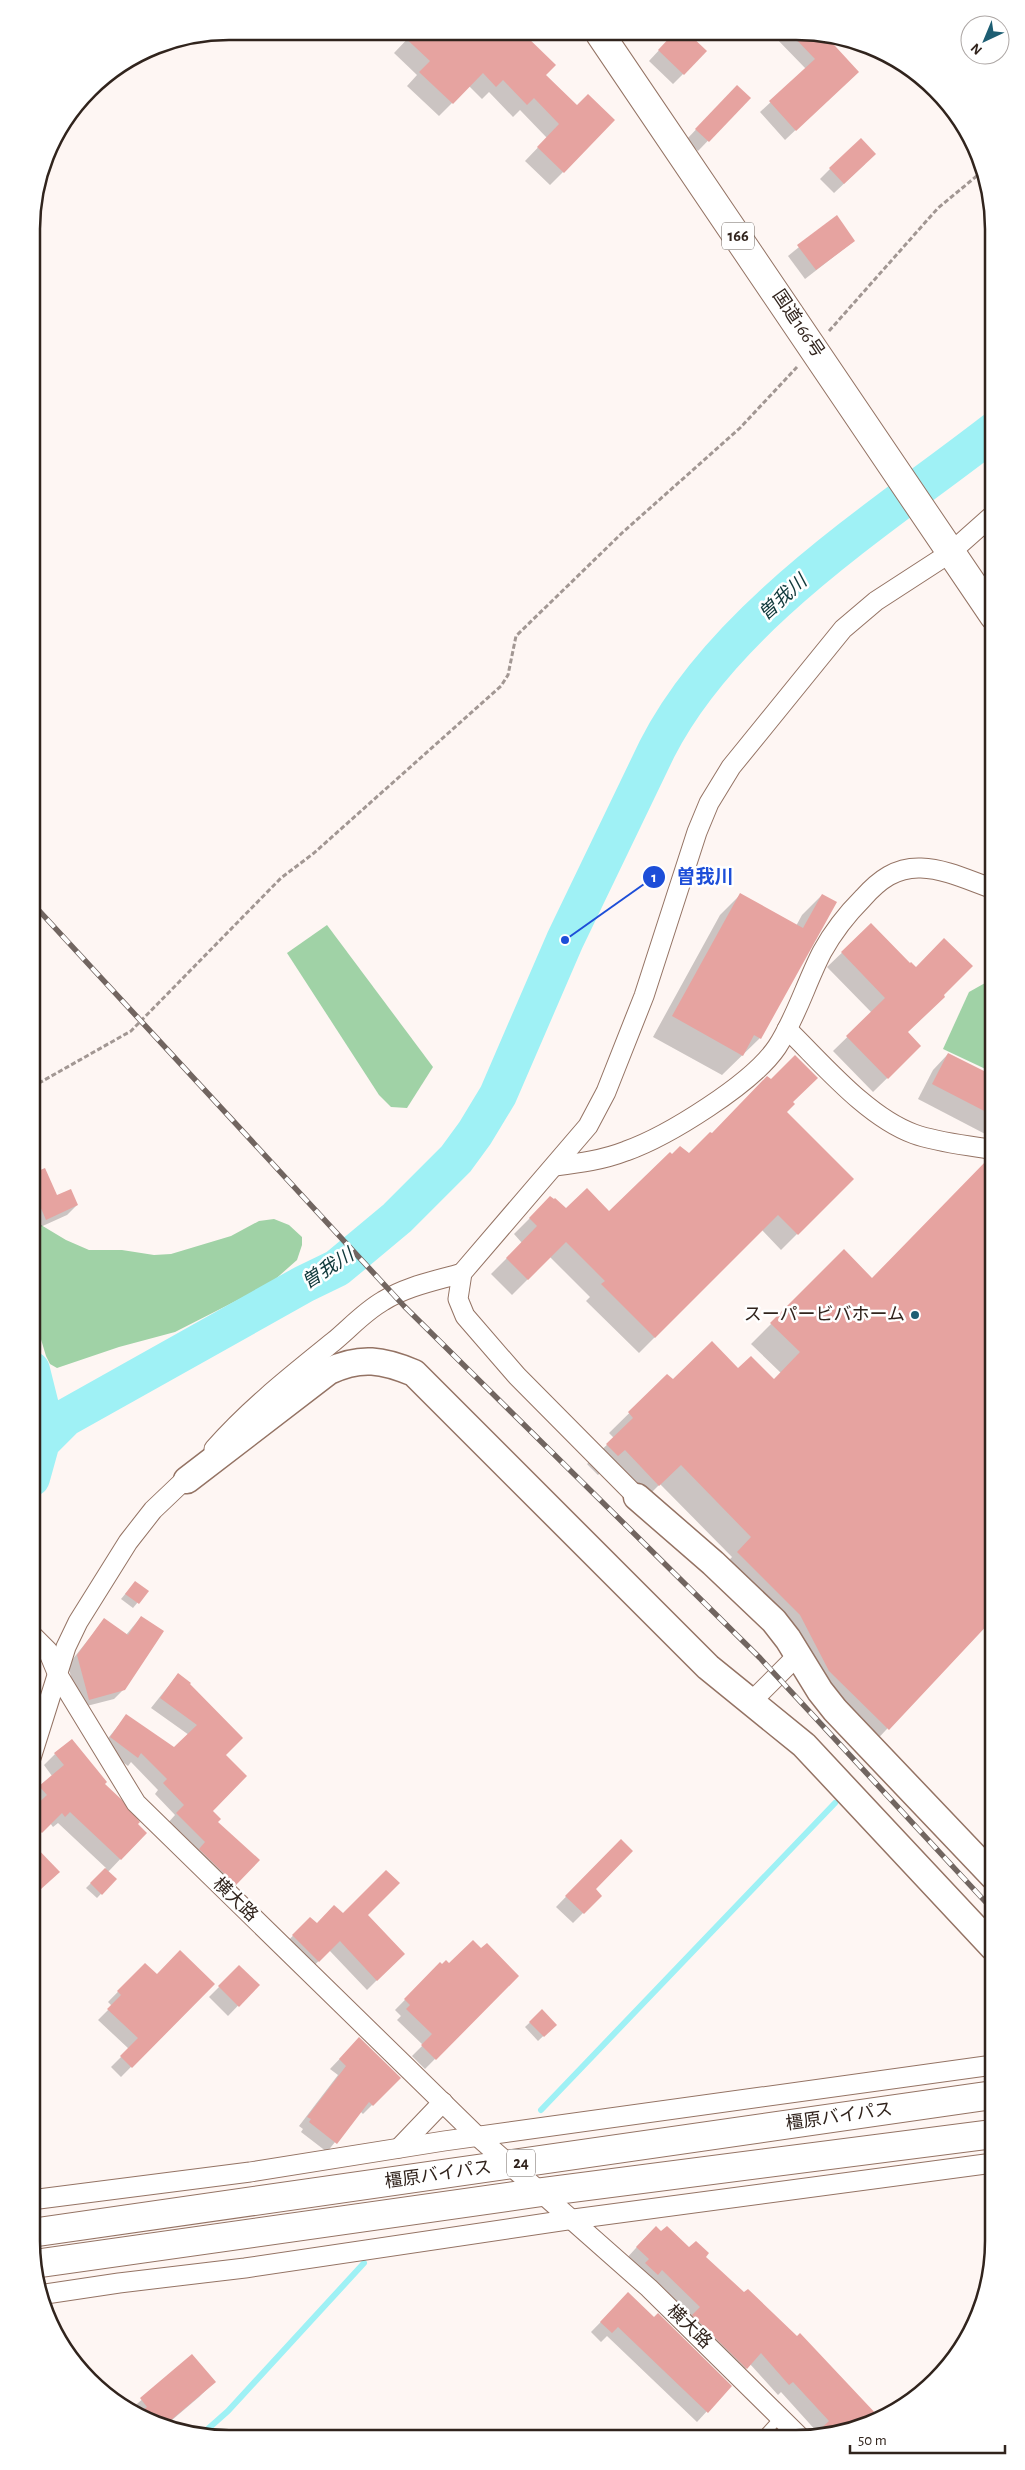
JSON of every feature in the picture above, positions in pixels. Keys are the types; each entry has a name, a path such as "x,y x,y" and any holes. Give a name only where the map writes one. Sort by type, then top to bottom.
{"highway":[{"name":"国道166号","path":"604,40 985,603"},
{"name":"橿原バイパス","path":"40,2232 985,2097"},
{"name":"橿原バイパス","path":"43,2263 542,2192 985,2135"}],"street":[{"path":"985,522 950,553 876,601 843,629 731,767 709,803 697,832 644,996 610,1084 588,1126 556,1166 462,1273 458,1299 465,1316 534,1394 637,1497 713,1563 774,1621 798,1655 815,1684 835,1710 985,1868"},
{"path":"556,1166 593,1161 626,1151 659,1136 743,1083 776,1048 787,1029 823,951 834,933 848,914 886,876 904,869 922,868 948,872 985,886"},
{"path":"787,1029 868,1108 893,1125 915,1135 985,1148"},
{"path":"40,1730 66,1647 78,1622 128,1542 154,1510 186,1480 254,1407 362,1315 406,1289 462,1273"},
{"path":"186,1480 329,1371 345,1364 366,1361 389,1363 414,1373 708,1667 804,1745 985,1938"},
{"name":"横大路","path":"40,1643 48,1651 58,1674 136,1803 477,2136 574,2219 649,2288 793,2430"},
{"path":"751,1702 798,1655"},
{"path":"40,2199 250,2172 477,2136 985,2066"},
{"path":"399,2148 443,2102"},
{"path":"47,2294 245,2268 574,2219 985,2164"}],"lane":[{"path":"767,2430 780,2416"}],"path":[{"path":"40,1082 131,1030 281,878 314,852 501,686 508,675 516,636 622,533 740,428 938,208 977,175"}],"green space":[{"path":"327,925 433,1067 407,1108 391,1107 379,1095 287,953"},
{"path":"985,983 985,1069 943,1049 969,992"},
{"path":"274,1219 289,1225 302,1237 302,1245 297,1260 271,1283 175,1332 119,1347 57,1368 50,1364 40,1336 40,1224 66,1240 89,1250 122,1250 154,1255 171,1254 231,1236 259,1221"}],"building":[{"path":"408,40 530,40 556,65 546,75 577,105 588,94 615,120 564,173 537,147 559,124 534,98 527,105 503,80 496,87 483,73 453,104 419,72 430,61"},
{"path":"667,40 695,40 707,51 684,75 658,50"},
{"path":"797,40 833,44 859,72 796,131 769,101 815,59"},
{"path":"737,85 751,98 709,142 695,129"},
{"path":"861,138 876,154 844,184 829,168"},
{"path":"837,215 855,241 816,270 797,245"},
{"path":"740,893 803,928 822,894 837,902 761,1039 754,1035 743,1056 672,1016"},
{"path":"871,923 916,967 944,938 973,966 944,995 945,997 908,1032 921,1046 888,1079 846,1036 885,998 841,952"},
{"path":"948,1053 985,1072 985,1111 932,1084"},
{"path":"795,1055 818,1078 793,1102 795,1104 787,1112 854,1179 798,1235 778,1215 655,1338 601,1284 605,1281 566,1242 528,1280 506,1258 537,1226 529,1218 550,1196 566,1208 587,1188 609,1211 670,1152 672,1154 680,1146 689,1153 710,1132 712,1133 767,1076 771,1079"},
{"name":"スーパービバホーム","path":"985,1162 985,1628 889,1730 829,1671 800,1615 737,1552 751,1537 681,1465 659,1486 625,1450 618,1456 606,1444 633,1418 628,1412 667,1374 673,1379 712,1341 738,1368 751,1356 774,1379 800,1352 770,1323 844,1249 872,1278"},
{"path":"45,1168 57,1195 71,1189 78,1205 46,1220 40,1206 40,1170"},
{"path":"135,1581 149,1591 139,1604 125,1594"},
{"path":"141,1616 164,1631 125,1690 89,1700 77,1655 104,1618 128,1635"},
{"path":"178,1673 191,1683 243,1738 226,1755 247,1776 213,1811 221,1819 218,1822 260,1860 236,1885 199,1849 205,1842 176,1813 184,1805 163,1783 167,1779 141,1753 138,1758 110,1737 126,1714 174,1747 197,1725 160,1698"},
{"path":"72,1739 107,1782 105,1784 121,1799 140,1822 138,1824 147,1833 121,1860 70,1812 65,1817 62,1813 42,1833 40,1831 40,1802 47,1795 40,1785 64,1765 54,1753"},
{"path":"621,1839 633,1851 596,1889 602,1896 584,1914 565,1896"},
{"path":"40,1851 60,1872 40,1890"},
{"path":"105,1868 117,1879 102,1895 90,1883"},
{"path":"386,1870 400,1883 368,1915 405,1954 377,1981 340,1941 319,1962 292,1935 310,1917 317,1923 334,1905 343,1913"},
{"path":"473,1940 481,1948 487,1943 519,1976 436,2060 421,2045 432,2034 406,2009 410,2005 404,1999 440,1962 442,1964 446,1960 449,1963"},
{"path":"180,1950 215,1984 132,2068 120,2056 138,2038 107,2009 121,1995 117,1991 145,1963 157,1974"},
{"path":"239,1965 260,1985 239,2007 218,1986"},
{"path":"542,2009 557,2025 544,2037 529,2022"},
{"path":"359,2037 401,2078 373,2106 369,2102 337,2144 309,2122 311,2119 307,2117 346,2066 339,2059"},
{"path":"656,2226 661,2231 667,2226 689,2247 696,2241 709,2253 706,2257 744,2292 748,2289 797,2336 800,2333 875,2413 845,2424 822,2428 829,2421 793,2382 789,2385 761,2353 747,2369 692,2315 700,2307 662,2270 658,2275 645,2263 649,2259 636,2247"},
{"path":"628,2292 654,2317 658,2313 732,2386 708,2413 618,2327 612,2333 600,2322"},
{"path":"192,2354 216,2382 170,2421 143,2410 147,2407 140,2398"}],"waterway":[{"name":"曽我川","path":"40,1446 41,1442 65,1418 304,1284 337,1268 397,1218 456,1159 475,1133 498,1095 565,940 657,749 686,701 722,656 763,614 808,574 854,536 985,438"},
{"path":"40,1406 49,1432"},
{"path":"541,2110 835,1803"},
{"path":"208,2429 228,2411 364,2263"}],"railway":[{"path":"40,912 404,1306 760,1658 985,1901"}],"place":[{"name":"曽我川","path":"565,940"},
{"name":"スーパービバホーム","path":"915,1315"}]}
